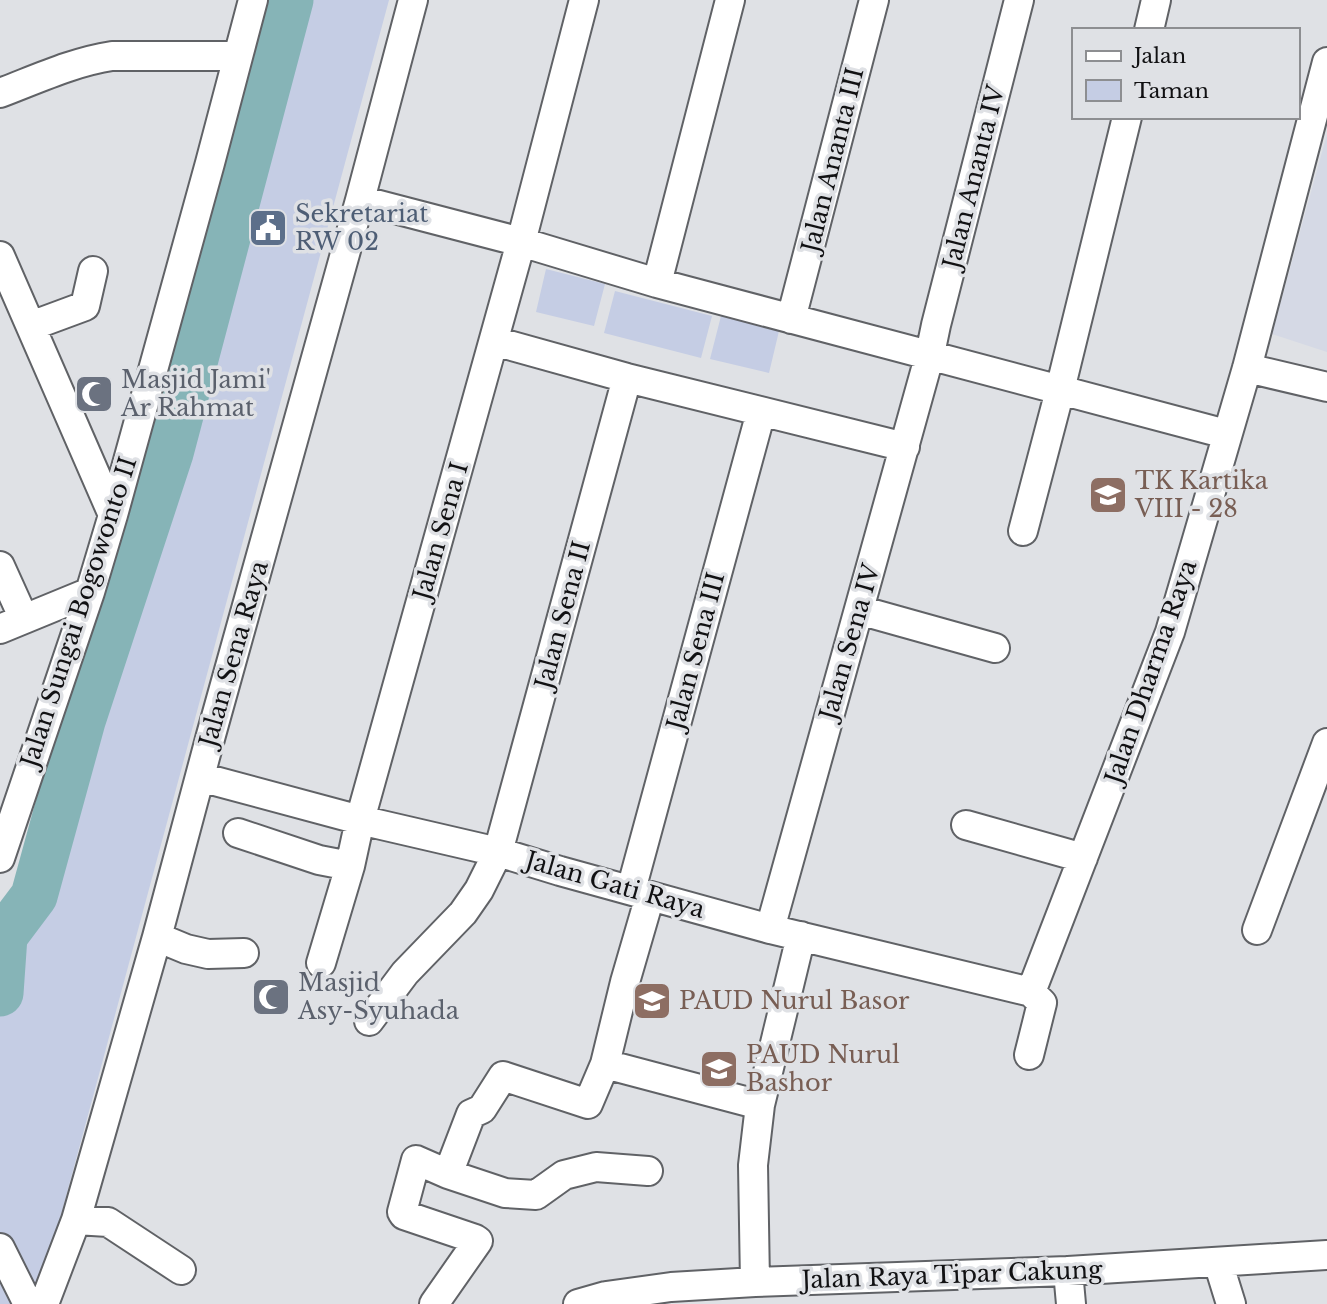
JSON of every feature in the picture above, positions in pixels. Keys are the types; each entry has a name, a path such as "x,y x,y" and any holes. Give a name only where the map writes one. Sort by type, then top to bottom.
{"street":[{"name":"Jalan Sungai Bogowonto II","path":"0,858 90,592 113,515 253,0"},
{"name":"Jalan Sena Raya","path":"44,1304 76,1220 157,937 413,0"},
{"name":"Jalan Sena I","path":"321,963 494,341 584,0"},
{"path":"657,283 730,0"},
{"name":"Jalan Ananta III","path":"791,319 874,0"},
{"name":"Jalan Ananta IV","path":"930,354 1019,0"},
{"path":"1149,28 1156,0"},
{"path":"0,93 61,69 101,58 238,56"},
{"name":"Jalan Dharma Raya","path":"1031,992 1170,632 1247,368 1327,62"},
{"path":"1023,531 1128,119"},
{"path":"360,200 521,242 657,283 1226,434"},
{"path":"0,256 113,515"},
{"path":"31,326 85,306 93,271"},
{"path":"494,341 905,447"},
{"name":"Jalan Sena IV","path":"770,929 930,354"},
{"path":"1247,368 1327,387"},
{"name":"Jalan Sena II","path":"369,1021 405,973 463,913 479,890 498,852 627,377"},
{"name":"Jalan Sena III","path":"449,1174 471,1114 482,1109 503,1076 588,1104 605,1064 625,982 640,893 761,412"},
{"path":"0,566 12,624 90,592"},
{"path":"859,610 995,648"},
{"path":"1257,930 1327,743"},
{"name":"Jalan Gati Raya","path":"200,777 360,820 498,852 770,929 1031,992"},
{"path":"966,825 1083,858"},
{"path":"239,834 319,860 350,866"},
{"path":"739,1290 760,1105 801,936"},
{"path":"157,937 186,949 208,954 244,953"},
{"path":"1029,1055 1042,1003 1031,992"},
{"path":"605,1064 760,1105"},
{"path":"434,1304 478,1241 404,1215 402,1209 416,1160 505,1193 536,1195 564,1175 596,1167 648,1171"},
{"path":"76,1220 108,1222 181,1270"},
{"path":"0,1248 27,1304"},
{"name":"Jalan Raya Tipar Cakung","path":"578,1304 606,1296 671,1287 739,1290 1327,1255"},
{"path":"1218,1262 1231,1304"},
{"path":"1068,1271 1071,1304"}],"shaded area":[{"path":"1327,134 1327,352 1272,334"}],"green space":[{"path":"262,0 389,0 37,1304 0,1304 0,955 101,602"},
{"path":"546,269 605,284 594,326 536,312"},
{"path":"615,291 712,316 701,358 604,333"},
{"path":"721,316 779,331 769,373 710,359"}],"waterway":[{"path":"0,993 4,936 34,896 82,721 170,453 290,0"}],"place":[{"name":"Sekretariat RW 02","path":"268,228"},
{"name":"Masjid Jami' Ar Rahmat","path":"94,394"},
{"name":"TK Kartika VIII - 28","path":"1108,495"},
{"name":"Masjid Asy-Syuhada","path":"271,997"},
{"name":"PAUD Nurul Basor","path":"652,1001"},
{"name":"PAUD Nurul Bashor","path":"719,1069"}]}
